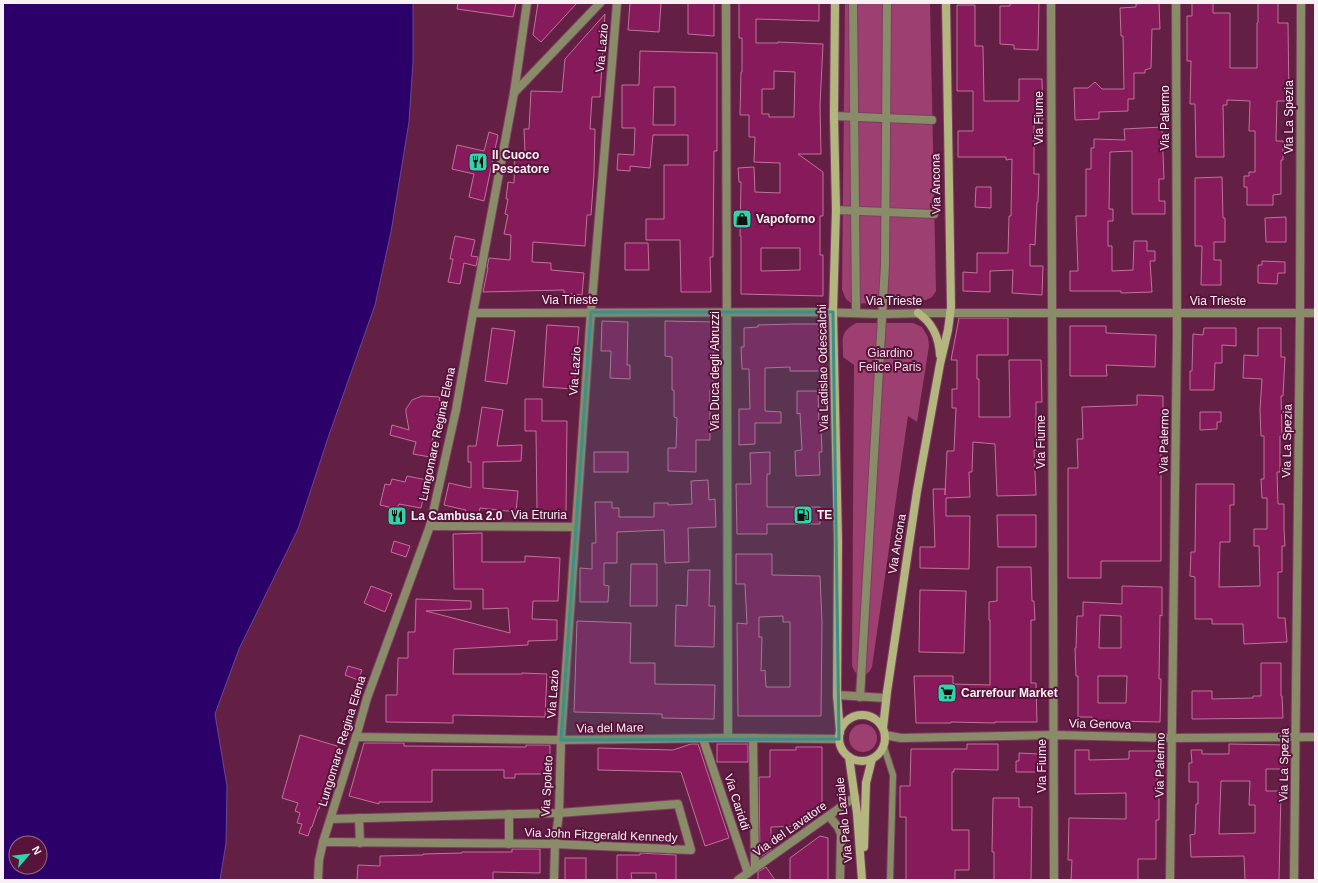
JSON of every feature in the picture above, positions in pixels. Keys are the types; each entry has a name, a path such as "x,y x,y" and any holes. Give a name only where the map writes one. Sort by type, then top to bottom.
{"street":[{"name":"Lungomare Regina Elena","path":"318,880 319,860 323,842 367,698 430,526 456,410 472,313 514,93 527,3"},
{"path":"514,93 600,3"},
{"name":"Via Lazio","path":"561,740 591,312 617,3"},
{"name":"Via Duca degli Abruzzi","path":"726,3 728,738"},
{"name":"Via Ladislao Odescalchi","path":"835,3 834,116 836,210 833,312 838,541 839,736"},
{"path":"853,3 856,308"},
{"path":"860,697 885,265 887,3"},
{"name":"Via Ancona","path":"884,732 886,698 917,491 950,313 946,3"},
{"name":"Via Fiume","path":"1051,3 1054,880"},
{"name":"Via Palermo","path":"1170,880 1177,313 1176,3"},
{"name":"Via La Spezia","path":"1294,880 1300,313 1301,3"},
{"path":"834,116 932,120"},
{"path":"836,210 855,212 934,214"},
{"name":"Via Trieste","path":"472,313 1315,313"},
{"name":"Via Ancona","path":"918,313 929,323 936,336 939,348 940,364"},
{"name":"Via Etruria","path":"430,526 576,527"},
{"path":"838,695 886,698"},
{"path":"854,716 869,716 875,719 884,732 884,747 880,753 872,759 857,761 849,757 841,748 839,736 843,725 854,716"},
{"name":"Via Genova","path":"884,732 901,738 1054,735 1172,738 1315,737"},
{"name":"Via del Mare","path":"356,737 561,740 839,736"},
{"name":"Via Cariddi","path":"704,738 751,871"},
{"path":"751,871 753,738"},
{"name":"Via Spoleto","path":"554,880 554,844 559,813 561,740"},
{"name":"Via Palo Laziale","path":"849,757 855,797 863,880"},
{"name":"Via Palo Laziale","path":"863,880 866,783 872,759"},
{"name":"Via del Lavatore","path":"738,880 855,797"},
{"name":"Via John Fitzgerald Kennedy","path":"323,842 554,844 691,850 678,804 559,813 331,819"},
{"name":"Via John Fitzgerald Kennedy","path":"509,814 509,844"},
{"path":"830,816 841,834 840,880"},
{"path":"359,818 360,842"}],"lane":[{"path":"884,747 893,774 890,880"}],"highlighted area":[{"path":"591,312 833,312 839,739 561,740"}],"green space":[{"path":"845,3 930,3 936,291 932,297 926,300 852,304 846,299 842,290"},
{"name":"Giardino Felice Paris","path":"856,323 913,323 922,327 928,337 929,346 917,422 908,416 872,667 867,674 864,675 859,675 855,672 852,666 854,365 843,357 844,333"},
{"path":"863,724 869,725 873,728 876,732 876,744 873,748 869,751 863,752 857,751 853,748 850,744 849,738 850,732 853,728 857,725"}],"shaded area":[{"path":"3,3 413,3 413,62 409,122 391,232 375,305 329,435 298,529 239,649 215,714 227,786 226,843 220,880 3,880"}],"building":[{"path":"458,3 516,3 513,17 457,9"},
{"path":"538,3 577,3 541,42 533,35"},
{"path":"630,3 661,3 659,32 628,30"},
{"path":"688,3 714,3 714,36 688,34"},
{"path":"739,3 819,3 819,21 756,19 756,43 778,42 823,44 820,105 821,154 798,154 823,172 823,216 820,216 820,255 823,255 823,296 741,294 741,182 739,182 738,168 754,167 755,192 780,193 780,163 754,162 755,137 749,137 749,115 740,115 742,38 739,38","holes":["774,71 795,72 794,117 769,117 769,114 762,114 762,89 774,89","761,248 800,248 800,270 761,271"]},
{"path":"1010,3 1039,3 1038,50 1014,49 1014,45 1000,44 1000,6 1010,6"},
{"path":"1159,3 1160,29 1152,29 1151,68 1145,70 1145,73 1134,73 1134,99 1128,99 1128,111 1099,112 1099,119 1075,120 1074,88 1088,88 1095,82 1102,89 1124,89 1123,36 1121,36 1120,8 1136,7 1136,4"},
{"path":"1192,3 1213,3 1213,13 1230,13 1230,68 1257,68 1258,3 1278,3 1278,23 1288,23 1289,101 1277,101 1276,141 1283,141 1283,160 1281,160 1281,194 1273,195 1273,205 1247,205 1247,187 1244,187 1244,176 1249,176 1249,172 1255,172 1255,131 1249,131 1250,101 1227,100 1227,105 1223,105 1224,157 1196,157 1195,104 1190,104 1191,61 1187,61 1187,16 1192,16"},
{"path":"957,5 975,5 975,46 983,46 984,101 1019,101 1019,79 1042,79 1043,120 1034,120 1034,174 1039,174 1035,245 1030,244 1030,266 1043,266 1042,295 1012,293 1013,270 990,271 990,292 963,291 963,272 977,273 977,253 1008,253 1009,216 1011,216 1012,159 1006,160 1006,157 958,157 958,131 973,131 973,91 957,91"},
{"path":"605,14 600,97 592,97 590,129 595,129 594,174 591,215 587,215 585,246 533,242 532,262 551,263 551,270 584,273 582,295 564,293 564,290 483,292 489,258 510,260 511,235 504,234 508,215 505,214 508,199 506,199 508,182 514,183 515,151 525,152 524,129 529,129 531,91 562,92 565,59"},
{"path":"640,51 717,53 717,151 714,151 713,257 710,257 711,292 681,292 680,240 646,240 646,219 664,219 664,165 688,165 688,135 653,135 650,168 630,166 630,171 617,170 618,154 634,155 635,128 622,128 622,85 639,85","holes":["654,87 675,87 675,125 653,125"]},
{"path":"1162,127 1164,179 1159,179 1159,201 1165,201 1165,214 1132,214 1132,151 1110,152 1109,209 1113,209 1113,221 1108,221 1108,246 1112,246 1112,271 1133,270 1134,241 1147,241 1147,251 1155,251 1155,261 1150,261 1152,292 1121,293 1121,291 1070,291 1070,271 1078,271 1076,216 1086,216 1086,169 1091,169 1091,148 1094,148 1094,139 1125,140 1124,129"},
{"path":"489,132 498,135 484,201 469,197 474,174 452,169 457,145 484,151"},
{"path":"1222,177 1225,242 1214,242 1214,260 1221,260 1221,285 1201,285 1202,246 1195,246 1195,178"},
{"path":"976,187 991,187 991,208 975,207"},
{"path":"1286,217 1286,242 1266,242 1265,218"},
{"path":"455,236 475,240 471,256 478,257 476,266 464,263 460,284 448,282 453,259 450,259"},
{"path":"625,243 648,243 649,270 625,270"},
{"path":"1262,261 1285,262 1285,273 1278,273 1277,284 1258,283 1258,265 1262,265"},
{"path":"959,318 1008,318 1008,355 977,355 977,379 979,379 979,417 1010,417 1009,360 1041,360 1042,402 1036,402 1036,450 1034,450 1036,495 997,496 995,444 973,442 972,472 969,472 970,497 946,498 946,516 970,516 969,569 920,568 920,547 935,547 933,489 945,489 945,495 947,451 954,451 956,408 952,408 952,389 957,389 957,360 951,360"},
{"path":"602,321 628,322 627,365 630,365 630,379 610,378 611,351 601,351"},
{"path":"665,321 714,322 713,390 710,390 710,440 696,440 696,472 668,471 668,448 676,448 677,418 674,417 672,357 665,356"},
{"path":"819,324 819,353 822,353 823,371 790,371 790,367 765,368 765,411 781,412 781,423 755,423 755,444 739,445 739,409 750,409 749,369 742,369 741,347 744,347 744,328 758,327 758,325"},
{"path":"547,325 579,327 574,389 543,387"},
{"path":"1070,326 1106,326 1106,333 1156,335 1155,367 1106,365 1107,376 1070,376"},
{"path":"492,328 515,331 507,384 485,381"},
{"path":"1204,328 1236,328 1236,346 1222,345 1222,363 1215,363 1214,390 1190,390 1193,334 1203,335"},
{"path":"1258,328 1281,328 1281,357 1285,357 1283,396 1281,396 1282,436 1280,436 1280,472 1277,472 1278,504 1284,504 1285,546 1282,546 1282,572 1278,572 1278,618 1285,618 1287,642 1244,644 1243,624 1212,624 1212,619 1195,619 1195,577 1190,576 1191,552 1195,552 1196,484 1234,484 1234,505 1230,505 1230,542 1220,542 1219,587 1260,586 1259,546 1254,546 1254,529 1267,529 1267,498 1262,498 1261,479 1264,479 1264,436 1261,436 1260,410 1262,379 1243,378 1244,355 1258,356"},
{"path":"797,391 818,391 819,427 821,427 822,452 819,452 820,475 796,476 795,451 802,450 800,413 797,414"},
{"path":"1137,395 1163,396 1163,413 1161,413 1161,561 1101,561 1101,578 1068,578 1068,468 1078,468 1077,439 1083,439 1082,407 1137,405"},
{"path":"422,396 440,397 439,400 441,401 430,457 413,454 416,442 390,435 392,425 409,430 406,409 412,400"},
{"path":"525,399 542,399 542,421 567,421 566,511 537,511 536,431 525,431"},
{"path":"482,407 503,410 497,446 522,445 521,461 483,462 483,488 518,491 516,512 480,508 479,514 465,512 466,510 444,505 449,483 471,488 471,462 468,462 468,446 476,446"},
{"path":"1200,412 1221,412 1221,422 1217,422 1217,429 1200,430"},
{"path":"594,452 628,452 628,472 594,472"},
{"path":"770,452 770,474 767,474 767,507 820,507 820,524 767,524 767,534 737,534 736,484 751,484 750,453"},
{"path":"407,476 427,480 421,508 399,504 397,509 380,505 385,484 390,485 392,479 405,482"},
{"path":"708,480 709,500 715,499 716,527 688,528 689,562 665,563 664,530 617,532 617,563 604,563 604,585 609,586 608,602 580,602 580,568 592,569 592,543 596,543 595,502 612,502 612,508 619,508 619,517 654,517 654,503 668,503 668,505 692,504 691,481"},
{"path":"997,515 1036,515 1036,547 998,547"},
{"path":"482,533 482,562 525,562 525,556 560,558 558,601 533,601 532,619 557,620 557,640 528,641 528,645 454,649 453,674 547,674 545,717 453,715 453,723 386,722 386,695 397,695 398,658 408,658 408,632 415,632 416,599 471,601 471,609 426,611 510,633 508,608 483,609 483,589 454,589 453,534"},
{"path":"394,541 410,546 406,557 391,552"},
{"path":"736,554 772,554 772,575 820,576 822,622 821,716 738,716 737,623 747,624 745,584 736,584","holes":["783,616 783,622 790,622 790,687 766,687 765,670 761,671 762,637 759,637 759,617"]},
{"path":"631,564 657,564 657,606 630,606"},
{"path":"997,567 1031,567 1032,601 1034,601 1035,620 1031,620 1031,683 1036,683 1037,722 916,723 914,676 953,676 953,684 990,685 989,602 997,601"},
{"path":"688,570 710,570 709,606 715,606 714,647 675,646 676,605 687,606"},
{"path":"371,586 392,594 385,612 364,603"},
{"path":"1122,586 1162,587 1159,679 1161,679 1160,722 1113,721 1113,723 1092,723 1092,717 1078,717 1078,676 1076,676 1075,648 1077,616 1083,616 1083,602 1122,604","holes":["1100,615 1121,616 1121,648 1099,648","1098,676 1127,676 1126,703 1098,703"]},
{"path":"920,590 966,591 964,653 919,652"},
{"path":"577,621 631,623 630,663 655,663 655,684 715,685 714,719 662,718 662,714 574,712"},
{"path":"1261,663 1281,663 1283,718 1192,719 1192,691 1212,691 1212,699 1253,698 1253,696 1261,696"},
{"path":"348,666 362,670 358,680 345,675"},
{"path":"300,735 337,746 319,809 308,836 299,833 302,824 297,823 300,813 295,811 298,803 282,798"},
{"path":"364,743 404,743 404,746 526,747 526,745 550,745 550,774 515,774 515,778 504,778 504,770 432,770 432,802 379,802 379,804 349,796"},
{"path":"691,744 698,744 729,838 705,846 681,772 598,770 598,748 673,750"},
{"path":"717,744 748,744 748,762 717,762"},
{"path":"967,744 998,744 998,770 954,769 954,772 952,772 952,830 969,830 969,870 955,870 955,880 906,880 906,817 900,817 900,786 910,786 911,749 967,749"},
{"path":"1229,744 1287,745 1286,769 1266,769 1266,791 1281,791 1279,880 1245,880 1244,856 1191,857 1190,835 1195,834 1196,804 1198,804 1198,782 1189,782 1189,763 1192,763 1191,750 1202,750 1202,754 1229,754","holes":["1221,781 1250,781 1249,805 1255,805 1255,833 1219,834"]},
{"path":"796,747 822,747 822,812 803,826 771,827 771,850 760,857 759,777 770,777 770,750 796,750"},
{"path":"1075,750 1089,750 1089,760 1129,759 1129,751 1157,751 1157,798 1159,798 1159,820 1156,820 1156,859 1138,859 1138,880 1071,880 1072,860 1068,860 1069,818 1126,819 1126,793 1075,794"},
{"path":"1019,753 1039,754 1039,772 1016,772 1016,761 1019,761"},
{"path":"993,798 1019,798 1019,807 1032,807 1031,880 994,880 994,852 992,852"},
{"path":"820,836 828,838 828,880 790,880 790,858"},
{"path":"512,849 540,849 540,873 493,872 493,880 357,880 358,865 380,866 380,856 462,852 512,852"},
{"path":"640,853 676,855 676,880 656,880 656,873 631,873 632,880 617,880 617,855 640,855"},
{"path":"565,858 586,858 586,880 565,880"},
{"path":"766,867 775,880 758,880 758,872"}],"place":[{"name":"Il Cuoco Pescatore","path":"478,162"},
{"name":"Vapoforno","path":"742,219"},
{"name":"TE","path":"803,515"},
{"name":"La Cambusa 2.0","path":"397,516"},
{"name":"Carrefour Market","path":"947,693"}]}
